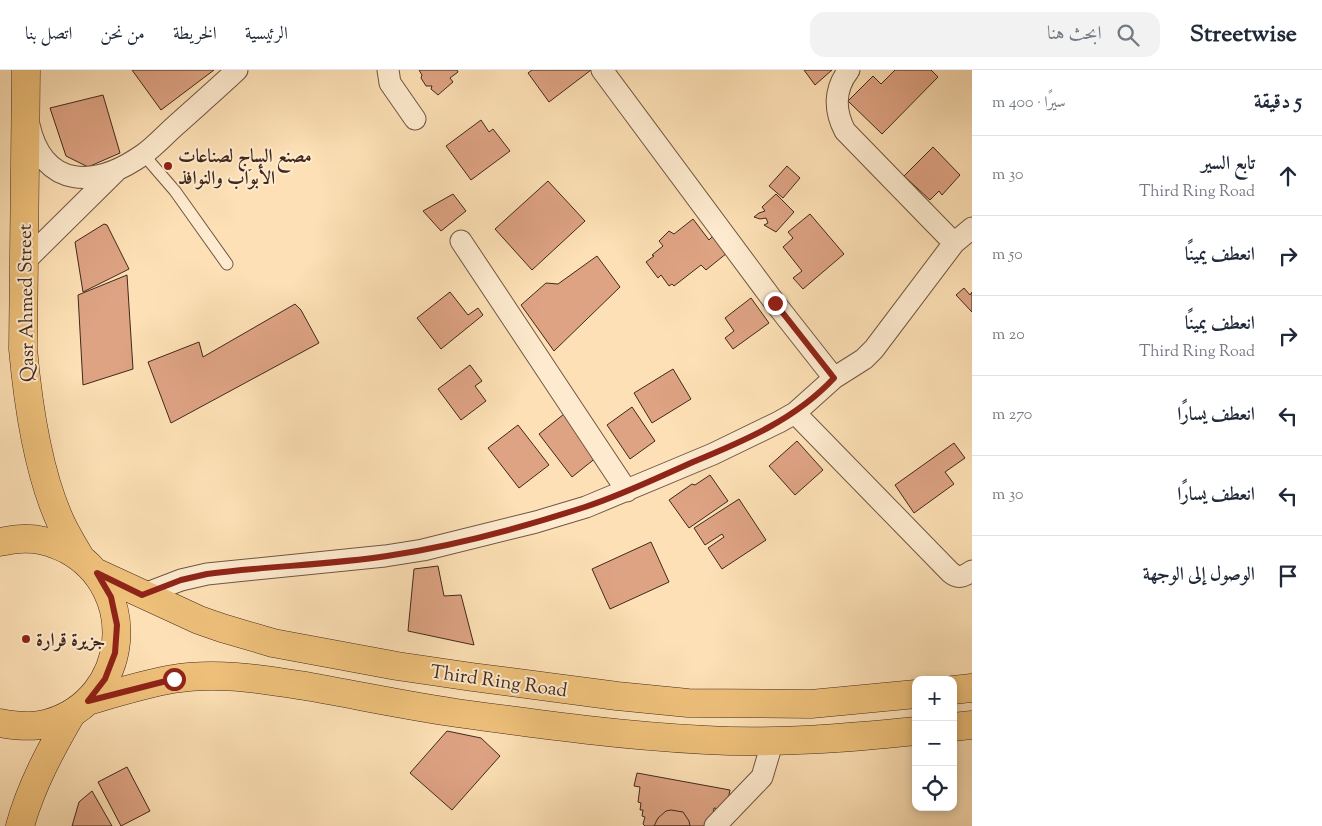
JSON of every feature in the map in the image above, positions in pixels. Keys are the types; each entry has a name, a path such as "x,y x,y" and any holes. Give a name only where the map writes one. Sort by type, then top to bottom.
{"main road":[{"name":"Qasr Ahmed Street","path":"20,826 25,808 38,778 80,707 105,679 115,653 117,625 111,597 63,526 51,496 37,447 26,389 23,349 24,102 26,70"},
{"name":"Third Ring Road","path":"0,542 18,538 51,542 142,595 222,628 273,643 407,667 617,696 688,703 811,704 912,694"},
{"name":"Third Ring Road","path":"0,723 23,726 49,723 80,707 174,679 213,676 286,683 462,714 600,731 708,740 773,740 912,731"},
{"path":"957,690 972,688"},
{"path":"957,727 972,725"}],"street":[{"path":"24,102 36,146 50,166 65,175 86,178 96,177 120,167 143,154 237,70"},
{"path":"388,70 390,83 415,119"},
{"path":"602,70 775,303 834,378"},
{"path":"850,70 843,78 838,89 837,106 839,119 845,131 954,244"},
{"path":"24,262 120,167"},
{"path":"142,595 181,580 207,574 385,556 424,550 536,522 586,507 713,454 779,422 795,412 826,388 834,378 864,359 874,349 954,244 972,228"},
{"path":"461,241 627,491"},
{"path":"795,412 950,572 956,577 963,577 972,571"},
{"path":"715,826 762,777 773,740"}],"lane":[{"path":"143,154 175,191 227,264"}],"building":[{"path":"132,70 214,70 161,110"},
{"path":"419,70 457,70 458,72 450,78 453,82 438,95 431,89 432,86 426,86"},
{"path":"532,70 591,70 549,102 528,73"},
{"path":"804,70 832,70 815,85"},
{"path":"895,70 931,70 938,77 882,134 848,101 873,76 881,84"},
{"path":"103,95 120,153 88,167 66,156 50,108"},
{"path":"481,120 489,132 493,129 510,151 471,180 446,146"},
{"path":"933,147 960,175 942,195 939,191 930,200 904,176"},
{"path":"787,166 800,178 783,198 769,186"},
{"path":"548,181 585,221 532,270 495,229"},
{"path":"453,194 466,211 441,231 423,211"},
{"path":"776,194 794,212 776,232 764,225 768,223 766,218 754,217 765,211 762,207"},
{"path":"810,214 844,254 803,289 793,278 802,271 783,247 793,238 788,232"},
{"path":"693,219 709,240 713,236 727,253 706,270 701,265 674,286 672,284 669,286 661,275 658,278 646,262 663,246 659,241 669,231 674,234"},
{"path":"104,224 107,225 129,269 83,292 75,242"},
{"path":"597,256 620,287 554,351 521,305 546,283 558,284"},
{"path":"127,275 133,369 83,385 78,295"},
{"path":"964,288 970,295 972,292 972,312 956,295"},
{"path":"450,292 468,315 478,308 483,315 441,349 417,318"},
{"path":"751,298 769,323 733,349 725,338 734,331 725,318"},
{"path":"295,304 301,310 319,343 171,423 148,362 199,342 203,357"},
{"path":"470,365 482,381 475,386 486,401 461,420 438,389"},
{"path":"673,369 691,399 652,423 634,393"},
{"path":"632,407 655,441 630,459 607,425"},
{"path":"564,414 597,457 572,477 539,434"},
{"path":"518,425 549,465 519,488 488,448"},
{"path":"797,441 823,470 795,495 769,466"},
{"path":"954,443 965,458 945,472 954,484 914,513 895,485"},
{"path":"710,475 728,501 689,528 669,500 692,484 695,485"},
{"path":"739,499 766,540 722,569 708,548 724,537 722,534 705,545 694,528"},
{"path":"651,542 669,582 610,609 592,569"},
{"path":"438,566 444,596 461,595 474,645 408,631 414,569"},
{"path":"447,731 481,738 500,756 452,810 410,773"},
{"path":"127,767 150,811 121,826 98,782"},
{"path":"637,773 730,790 726,810 714,808 712,820 706,826 645,826 643,824 645,817 642,816 643,810 640,810 641,803 638,802 640,787 634,786"},
{"path":"92,791 112,826 72,826 79,802"},
{"path":"666,811 683,812 690,826 654,826 658,818"}],"place":[{"name":"مصنع الساج لصناعات الأبواب والنوافذ","path":"168,166"},
{"name":"جزيرة قرارة","path":"26,639"}],"route":[{"path":"174,679 88,701 105,679 115,653 117,625 111,597 97,573 142,595 193,576 385,556 424,550 536,522 586,507 627,491 713,454 779,422 826,388 834,378 775,303"}]}
